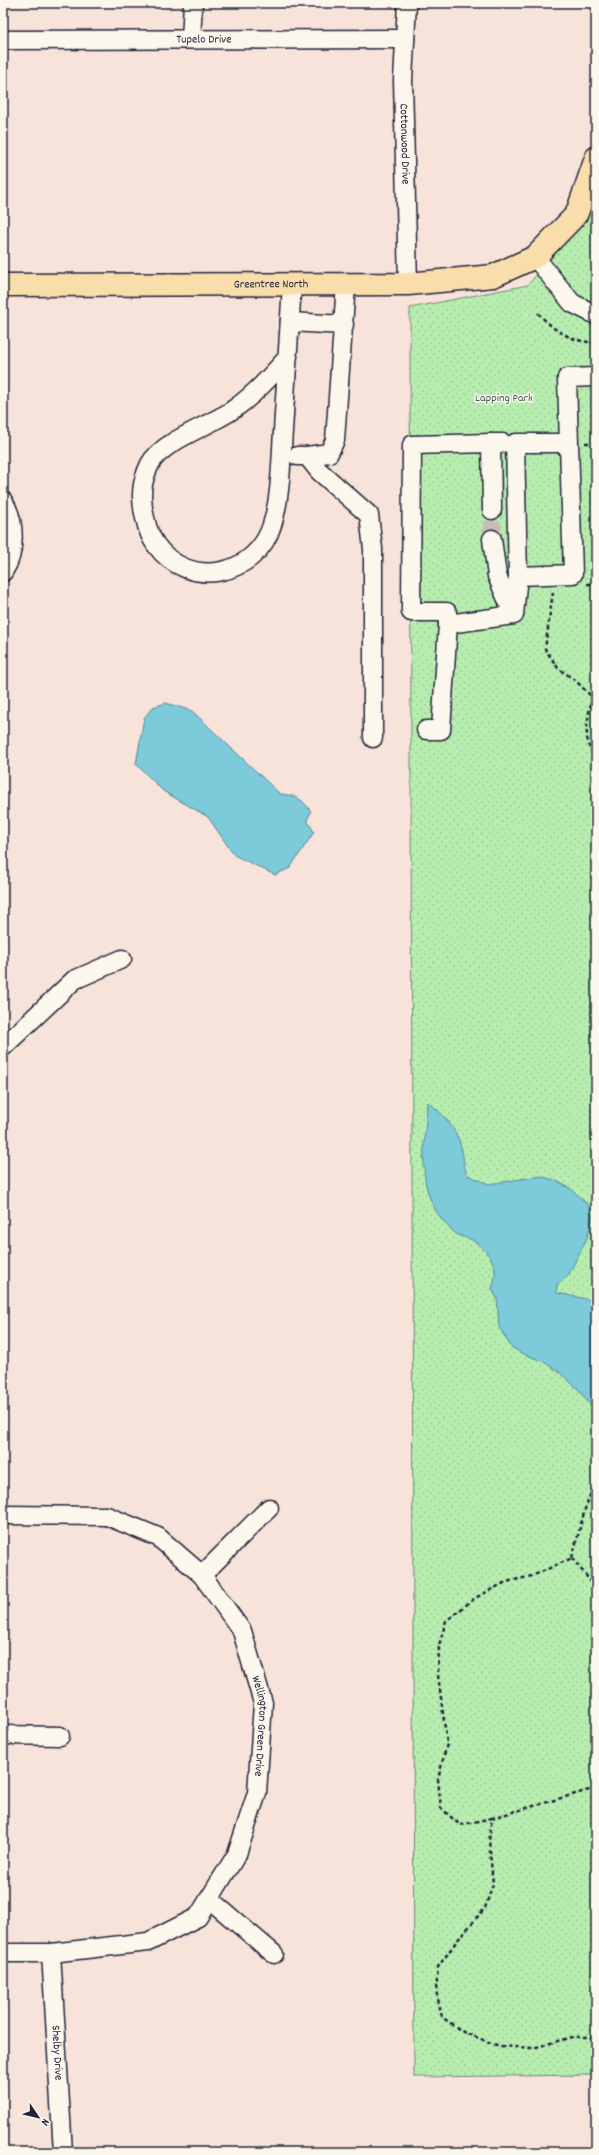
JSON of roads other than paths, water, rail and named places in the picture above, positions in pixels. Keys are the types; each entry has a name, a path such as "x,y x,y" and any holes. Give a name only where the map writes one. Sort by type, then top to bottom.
{"main road":[{"path":"535,257 577,213 596,158"},
{"name":"Greentree North","path":"3,285 408,284 493,276 535,257"}],"street":[{"path":"191,39 193,3"},
{"name":"Cottonwood Drive","path":"407,3 403,80 408,284"},
{"name":"Tupelo Drive","path":"3,40 405,39"},
{"path":"535,257 572,303 596,315"},
{"path":"288,357 256,391 233,410 173,442 151,462 141,485 141,503 148,529 156,545 171,560 186,568 205,573 224,572 243,564 261,547 272,526 282,455 288,357 292,284"},
{"path":"282,455 308,456 329,453 335,440 346,284"},
{"path":"290,322 344,325"},
{"path":"518,576 573,574 567,378 596,377"},
{"path":"426,730 441,730 448,624 447,612 411,612 412,446 491,443 568,443"},
{"path":"491,443 492,510"},
{"path":"514,615 518,576 515,443"},
{"path":"308,456 319,471 369,515 373,549 372,738"},
{"path":"3,501 14,534 8,565 3,572"},
{"path":"492,539 497,576 514,615"},
{"path":"448,624 514,615"},
{"path":"3,1047 74,980 122,959"},
{"path":"202,1575 269,1508"},
{"name":"Wellington Green Drive","path":"3,1515 107,1516 158,1537 202,1575 242,1631 263,1703 257,1793 237,1854 198,1917 148,1942 51,1953 3,1953"},
{"path":"3,1735 60,1736"},
{"path":"210,1899 274,1954"},
{"name":"Shelby Drive","path":"51,1953 63,2152"}],"water":[{"path":"166,703 192,711 280,794 298,798 308,808 311,812 307,820 314,832 290,868 275,875 234,855 208,817 163,791 136,764 144,718 153,707"},
{"path":"427,1102 443,1116 456,1134 462,1150 467,1175 489,1184 541,1176 557,1181 571,1189 588,1205 593,1216 587,1238 568,1276 557,1285 557,1293 596,1301 596,1413 579,1390 558,1371 542,1361 519,1352 511,1347 499,1327 497,1298 492,1289 495,1278 495,1269 491,1259 476,1242 457,1234 443,1221 429,1196 424,1173"}],"tunnel":[{"path":"492,510 492,539"}],"park label":[{"name":"Lapping Park","path":"504,398"}]}
